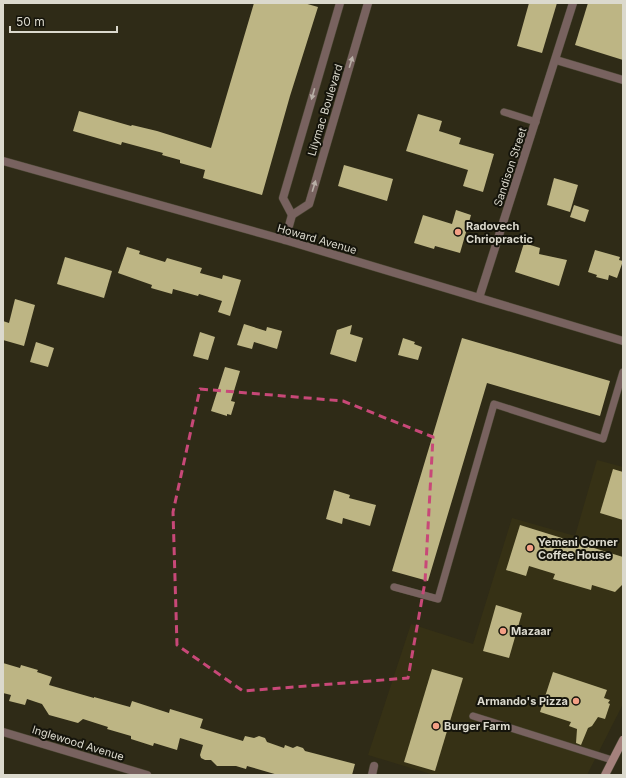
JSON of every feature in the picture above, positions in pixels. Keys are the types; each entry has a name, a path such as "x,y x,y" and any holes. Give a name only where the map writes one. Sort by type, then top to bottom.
{"main road":[{"path":"605,775 623,740"}],"street":[{"name":"Lilymac Boulevard","path":"340,3 283,198 292,215 309,204 368,3"},
{"name":"Sandison Street","path":"480,298 573,3"},
{"path":"556,60 623,80"},
{"name":"Howard Avenue","path":"3,161 285,240 623,341"},
{"path":"285,240 292,215"},
{"name":"Inglewood Avenue","path":"3,732 147,775"},
{"path":"372,775 374,766"}],"lane":[{"path":"504,112 536,122"},
{"path":"394,587 438,599 494,404 603,439 623,372"},
{"path":"473,716 612,760"}],"highlighted area":[{"path":"200,389 343,401 433,437 425,582 408,678 243,691 177,645 173,512"}],"shaded area":[{"path":"597,460 623,467 623,704 587,775 434,775 368,755 411,624 473,644 512,518 575,536"}],"building":[{"path":"254,3 304,3 318,7 290,96 262,195 203,178 205,170 180,163 180,160 162,155 163,153 122,142 121,145 73,131 79,111 131,126 157,131 211,148"},
{"path":"529,3 557,3 542,53 517,46"},
{"path":"588,3 623,3 623,60 575,45"},
{"path":"418,114 442,121 439,131 461,138 459,144 494,154 483,192 463,186 468,170 406,151"},
{"path":"344,165 393,179 387,201 338,186"},
{"path":"554,178 578,185 570,212 547,205"},
{"path":"574,205 589,210 585,222 570,217"},
{"path":"456,210 471,215 460,253 435,246 434,249 414,243 423,215 452,224"},
{"path":"524,243 540,248 539,254 567,260 559,286 515,272"},
{"path":"127,247 140,251 139,254 165,262 167,258 202,268 200,273 222,279 223,275 241,280 230,316 218,312 222,301 199,294 198,296 173,289 172,294 151,288 152,285 118,273"},
{"path":"595,250 620,257 619,260 623,261 617,278 609,275 608,280 596,277 597,275 588,272"},
{"path":"65,257 112,271 104,298 57,284"},
{"path":"15,299 35,305 24,346 3,340 3,321 9,323"},
{"path":"244,324 266,331 267,327 282,331 277,349 254,342 252,349 237,345"},
{"path":"352,325 350,334 363,338 356,362 330,354 337,330"},
{"path":"200,332 215,337 208,360 193,356"},
{"path":"403,338 415,342 414,344 422,347 418,360 398,355"},
{"path":"462,338 610,381 600,416 487,383 428,581 392,571"},
{"path":"36,342 54,348 48,367 30,362"},
{"path":"225,367 240,371 231,401 235,402 231,415 227,414 227,416 211,411"},
{"path":"613,469 623,472 623,520 600,513"},
{"path":"334,490 350,495 349,498 376,505 370,526 343,518 342,524 326,519"},
{"path":"520,525 623,557 623,584 615,592 592,585 591,590 553,579 555,574 529,566 526,576 506,570"},
{"name":"Mazaar","path":"496,605 522,613 509,658 483,651"},
{"path":"3,663 20,668 21,665 38,670 37,672 52,677 49,685 94,698 130,707 132,701 169,713 170,709 203,719 200,728 243,741 245,736 254,738 259,736 265,738 267,742 284,748 285,745 293,748 297,746 303,748 305,751 355,764 352,775 278,775 247,766 246,769 236,766 217,766 211,760 201,758 200,755 203,745 180,738 177,750 154,743 153,746 131,739 131,736 107,729 108,727 83,719 78,723 49,715 42,704 27,699 25,705 9,701 11,695 3,693"},
{"path":"432,669 463,678 435,771 404,762"},
{"name":"Armando's Pizza","path":"553,672 607,690 604,698 610,700 608,703 610,704 605,719 598,717 592,726 588,728 581,745 576,743 577,729 569,726 571,722 540,712"}],"place":[{"name":"Radovech Chriopractic","path":"458,232"},
{"name":"Yemeni Corner Coffee House","path":"530,548"},
{"name":"Mazaar","path":"503,631"},
{"name":"Armando's Pizza","path":"576,701"},
{"name":"Burger Farm","path":"436,726"}]}
